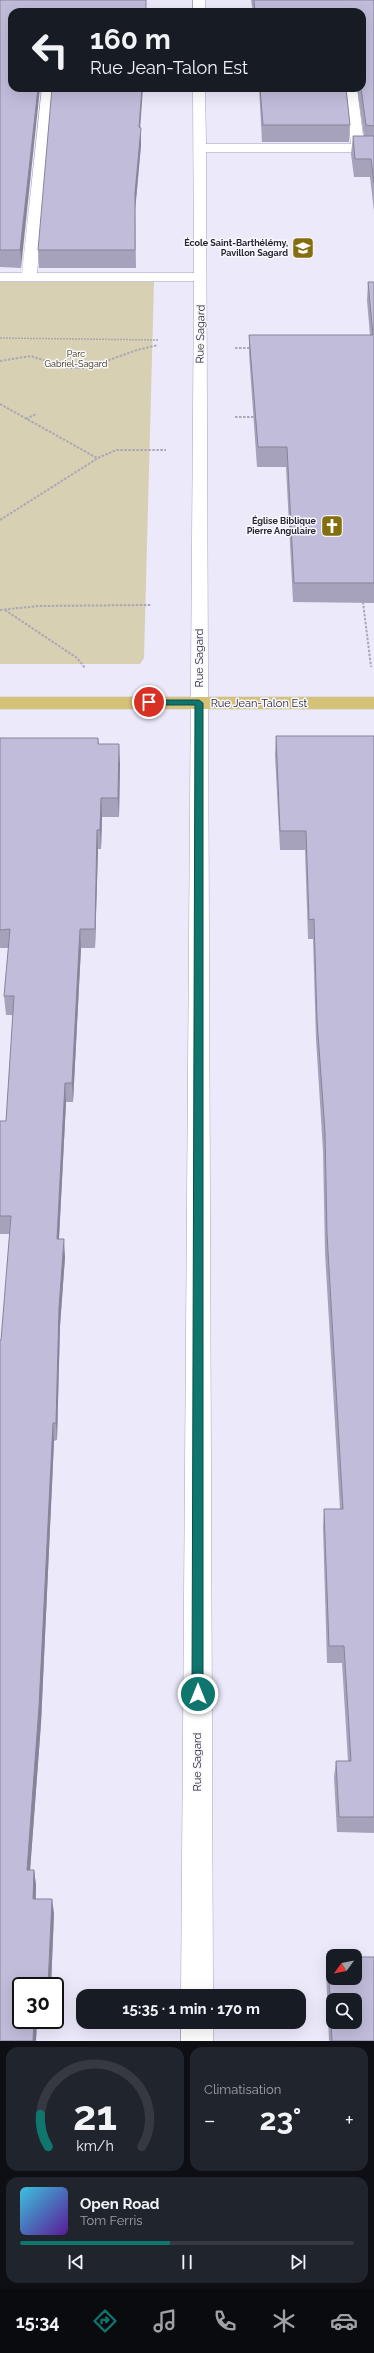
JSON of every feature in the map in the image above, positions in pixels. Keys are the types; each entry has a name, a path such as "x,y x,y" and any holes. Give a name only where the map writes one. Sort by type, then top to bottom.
{"main road":[{"name":"Rue Jean-Talon Est","path":"0,703 374,703"}],"street":[{"path":"29,277 48,92"},
{"name":"Rue Sagard","path":"197,1989 201,277 198,148 199,92"},
{"path":"351,92 358,148"},
{"path":"198,148 374,148"},
{"path":"0,277 201,277"},
{"path":"197,2029 197,2041"}],"path":[{"path":"0,338 158,340"},
{"path":"0,361 21,355 35,356 70,369 86,369 98,367 143,347 158,345"},
{"path":"234,348 256,348"},
{"path":"0,404 98,458"},
{"path":"26,419 36,414"},
{"path":"227,417 258,417"},
{"path":"0,520 98,458 116,450 173,450"},
{"path":"363,602 371,668"},
{"path":"0,610 39,606 150,605"},
{"path":"4,609 77,658 85,668"}],"green space":[{"name":"Parc Gabriel-Sagard","path":"0,282 154,282 144,658 140,664 0,664"}],"building":[{"path":"0,0 146,0 146,8 8,8 8,92 38,92 20,250 0,250"},
{"path":"254,0 374,0 374,126 366,125 362,92 366,92 366,8 255,8"},
{"path":"52,92 142,92 139,127 141,128 135,193 135,250 38,250"},
{"path":"260,92 346,92 350,125 263,125"},
{"path":"353,136 374,136 374,183 371,159 355,159"},
{"path":"368,282 374,282 374,583 294,583 287,447 258,447 249,335 373,335"},
{"path":"276,736 374,736 374,1817 339,1817 336,1761 351,1761 344,1646 329,1646 324,1509 343,1509 327,1234 325,1132 317,1020 314,919 309,920 306,831 280,831"},
{"path":"0,738 98,738 98,744 119,744 118,798 101,798 100,830 97,830 95,929 80,929 72,1083 65,1083 57,1239 64,1239 59,1308 56,1423 53,1423 39,1707 27,1870 34,1870 33,1899 52,1899 48,1977 12,1977 12,2029 34,2029 33,2041 0,2041 0,1340 11,1216 0,1216 0,1121 6,1121 14,996 4,996 10,929 0,930"},
{"path":"362,1957 374,1957 374,2041 332,2041 331,2029 362,2029 362,1993 330,1993 329,1985 362,1985"}],"place":[{"name":"École Saint-Barthélémy, Pavillon Sagard","path":"303,248"},
{"name":"Église Biblique Pierre Angulaire","path":"332,526"}],"route":[{"path":"149,702 199,703 198,1694"}]}
